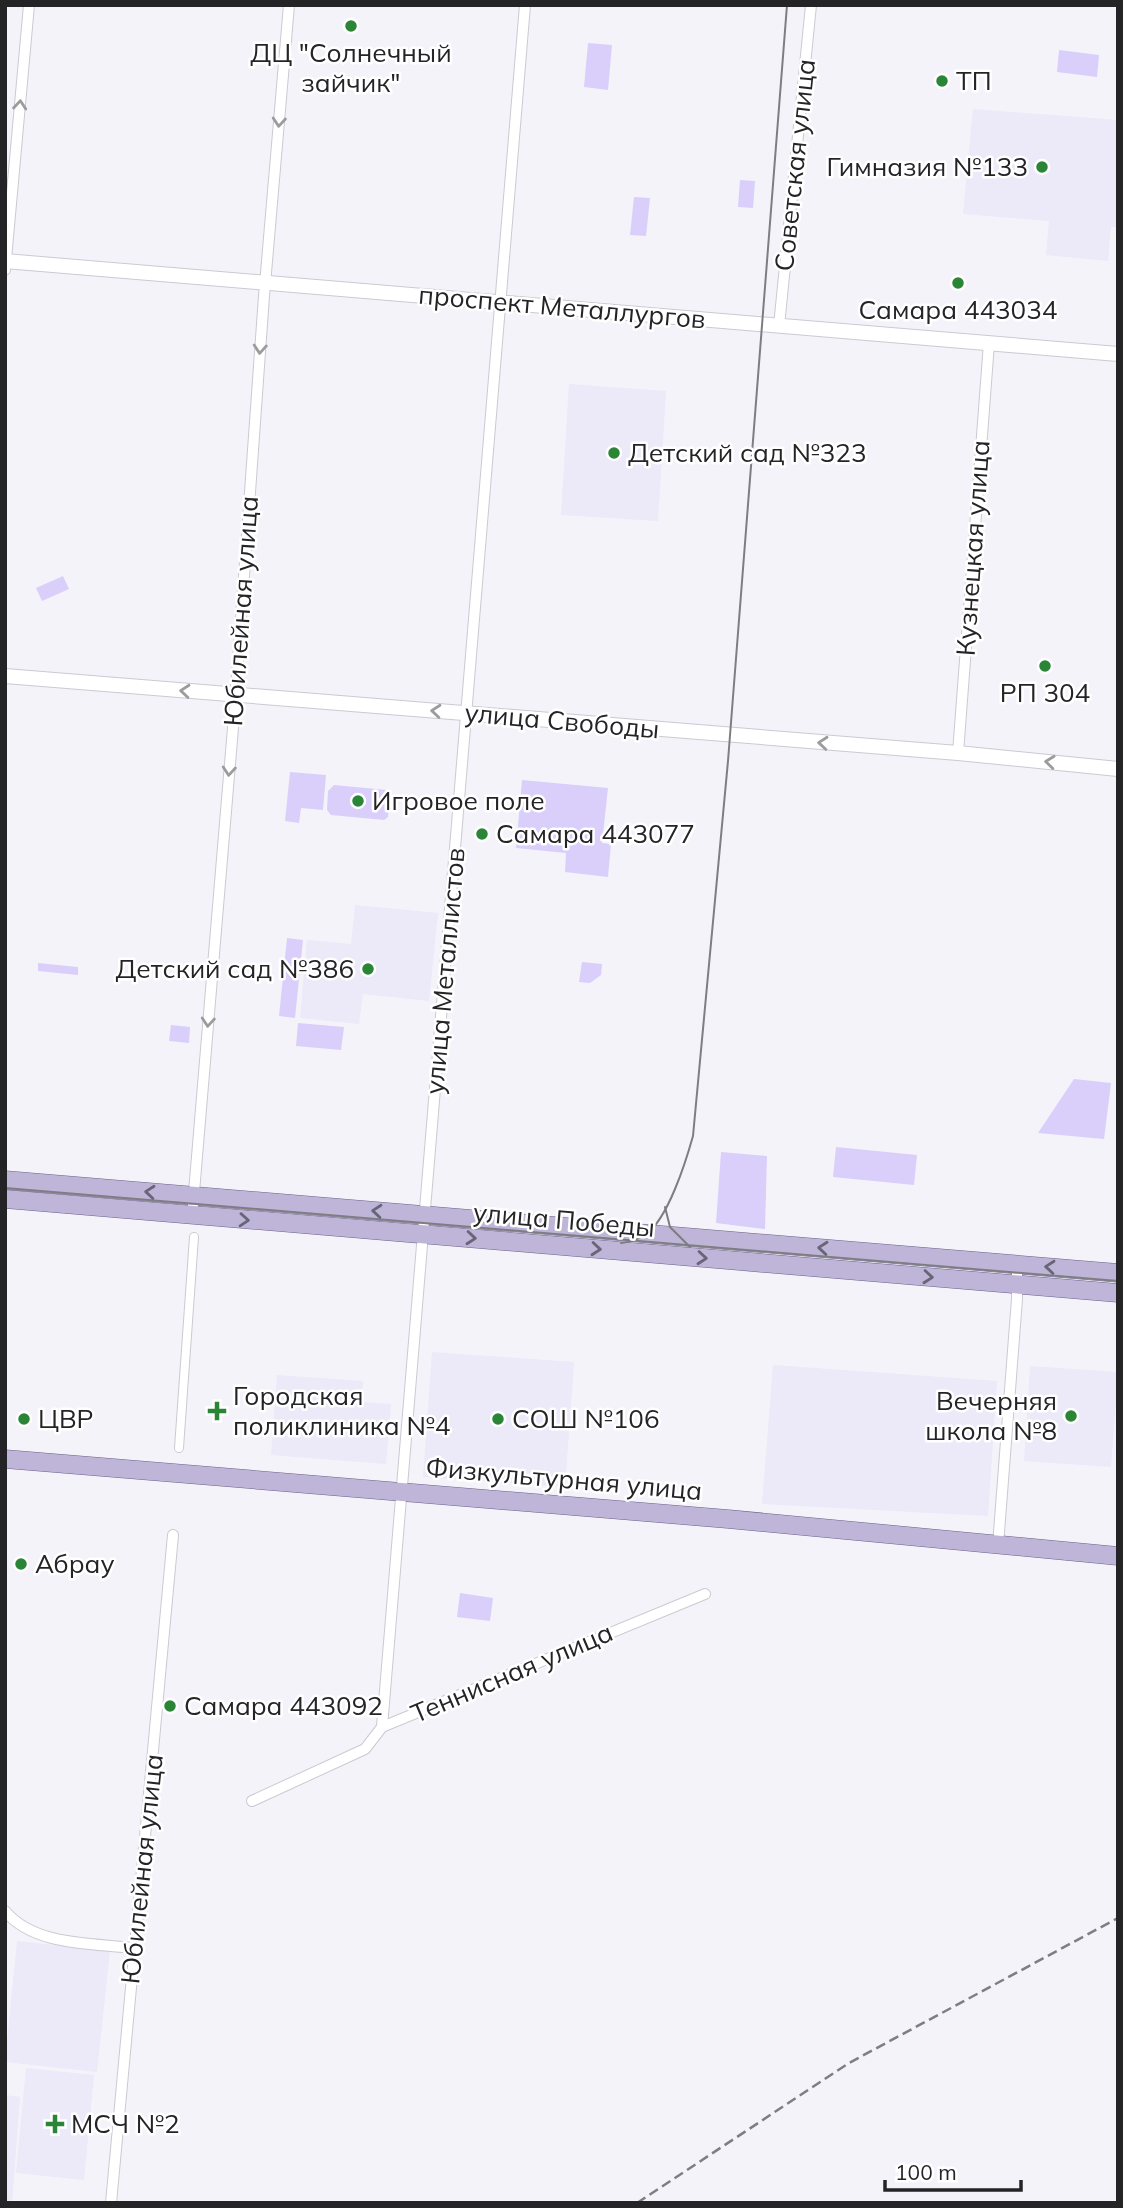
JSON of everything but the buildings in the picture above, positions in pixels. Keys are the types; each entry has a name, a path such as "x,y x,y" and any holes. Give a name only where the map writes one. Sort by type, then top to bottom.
{"main road":[{"name":"улица Победы","path":"5,1180 1118,1273"},
{"name":"улица Победы","path":"5,1199 1118,1293"},
{"name":"Физкультурная улица","path":"5,1459 728,1519 1118,1556"}],"street":[{"path":"5,270 29,5"},
{"name":"Юбилейная улица","path":"192,1216 289,5"},
{"name":"улица Металлистов","path":"382,1727 525,5"},
{"name":"Советская улица","path":"779,326 811,5"},
{"name":"проспект Металлургов","path":"6,261 1118,354"},
{"name":"Кузнецкая улица","path":"958,754 989,343"},
{"name":"улица Свободы","path":"5,676 1118,769"},
{"path":"179,1448 194,1237"},
{"path":"998,1545 1018,1285 1017,1264"},
{"name":"Юбилейная улица","path":"111,2203 173,1535"},
{"name":"Теннисная улица","path":"252,1801 365,1749 382,1727 705,1594"},
{"path":"5,1911 27,1928 47,1937 133,1948"}],"shaded area":[{"path":"588,43 612,45 608,90 584,87"},
{"path":"1059,50 1099,55 1097,77 1057,72"},
{"name":"Гимназия №133","path":"973,109 1118,120 1118,227 1111,227 1108,261 1046,255 1049,221 963,214"},
{"path":"740,180 755,181 753,208 738,207"},
{"path":"634,197 650,198 646,236 630,235"},
{"name":"Детский сад №323","path":"569,384 666,391 658,521 561,515"},
{"path":"63,576 69,589 42,601 36,588"},
{"path":"290,772 326,775 323,810 301,808 299,823 285,821"},
{"path":"522,780 608,788 602,843 611,844 608,877 565,872 566,853 516,848"},
{"name":"Игровое поле","path":"334,785 387,790 390,795 388,817 384,820 331,815 327,810 328,791"},
{"name":"Детский сад №386","path":"355,905 438,913 429,1001 363,994 359,1024 300,1018 307,940 351,944"},
{"path":"287,938 303,940 295,1018 279,1016"},
{"path":"582,962 602,964 601,975 590,983 579,982"},
{"path":"38,963 78,967 78,975 38,971"},
{"path":"298,1023 344,1027 341,1050 296,1046"},
{"path":"171,1025 190,1027 189,1043 169,1041"},
{"path":"1074,1079 1111,1083 1104,1139 1038,1133"},
{"path":"836,1147 917,1155 914,1185 833,1177"},
{"path":"721,1152 767,1156 765,1229 716,1223"},
{"name":"СОШ №106","path":"432,1352 574,1362 565,1487 423,1477"},
{"path":"773,1365 997,1381 988,1516 762,1504"},
{"name":"Вечерняя школа №8","path":"1030,1366 1118,1372 1111,1467 1024,1461"},
{"path":"277,1375 363,1381 362,1402 391,1404 386,1464 271,1455"},
{"path":"460,1593 493,1598 490,1621 457,1617"},
{"path":"17,1941 110,1951 97,2072 5,2062"},
{"name":"МСЧ №2","path":"26,2068 94,2075 84,2180 16,2173"},
{"path":"5,2095 20,2097 12,2203 5,2203"}],"tram line":[{"path":"621,1243 643,1236 662,1216 675,1189 693,1136 728,761 787,5"},
{"path":"5,1188 1118,1281"},
{"path":"665,1207 670,1227 690,1247"}],"railway":[{"path":"637,2203 849,2063 1118,1918"}],"place":[{"name":"ДЦ \"Солнечный зайчик\"","path":"351,26"},
{"name":"ТП","path":"942,81"},
{"name":"Гимназия №133","path":"1042,167"},
{"name":"Самара 443034","path":"958,283"},
{"name":"Детский сад №323","path":"614,453"},
{"name":"РП 304","path":"1045,666"},
{"name":"Игровое поле","path":"358,801"},
{"name":"Самара 443077","path":"482,834"},
{"name":"Детский сад №386","path":"368,969"},
{"name":"Городская поликлиника №4","path":"217,1411"},
{"name":"Вечерняя школа №8","path":"1071,1416"},
{"name":"ЦВР","path":"24,1419"},
{"name":"СОШ №106","path":"498,1419"},
{"name":"Абрау","path":"21,1564"},
{"name":"Самара 443092","path":"170,1706"},
{"name":"МСЧ №2","path":"55,2124"}]}
